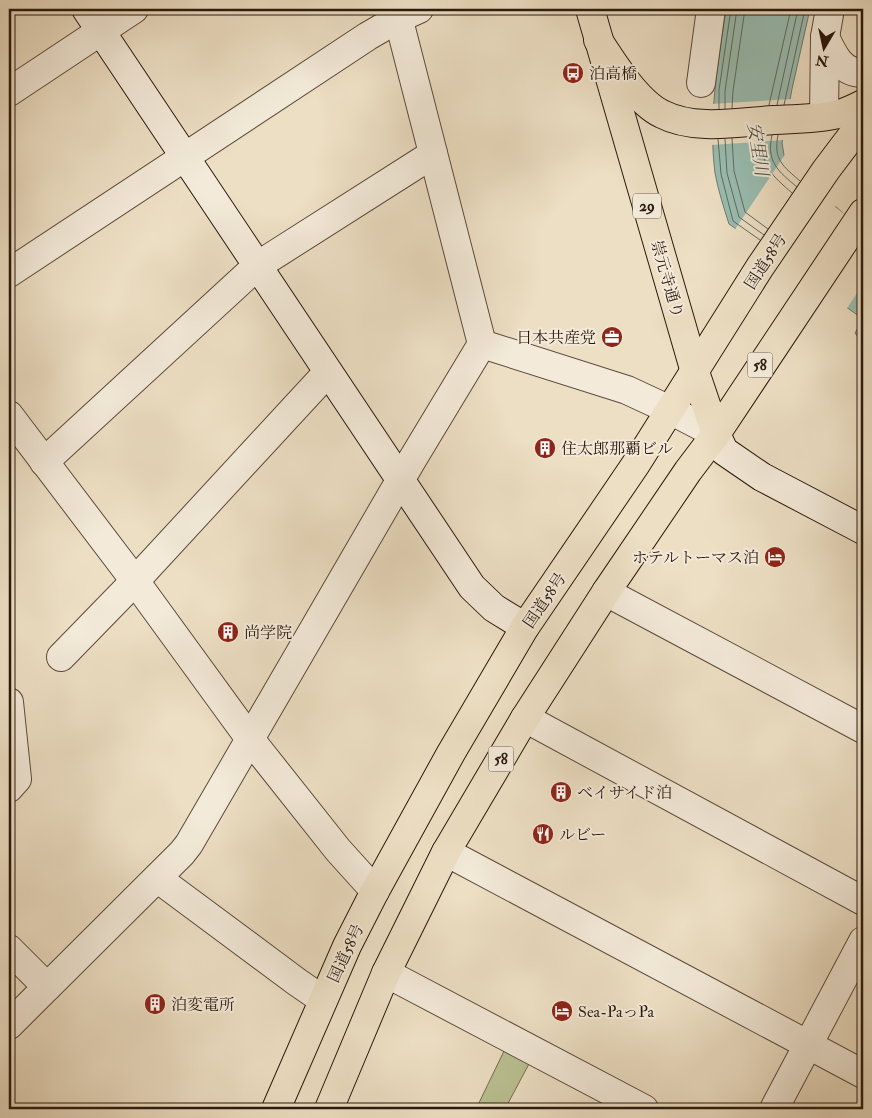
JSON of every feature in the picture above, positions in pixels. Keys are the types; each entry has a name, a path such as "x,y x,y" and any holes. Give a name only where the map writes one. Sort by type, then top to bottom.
{"main road":[{"name":"崇元寺通り","path":"590,9 695,372 716,434"},
{"path":"598,40 618,70 643,99 660,114 675,120 705,124 813,117 838,114 863,104"},
{"name":"国道58号","path":"276,1109 346,946 450,753 525,627 636,464 760,267 826,170 863,121"},
{"name":"58","path":"329,1109 386,973 446,852 525,718 606,592 688,471 716,434 860,218"}],"street":[{"path":"9,92 93,20 134,9"},
{"path":"701,83 711,9"},
{"path":"813,117 830,9"},
{"path":"9,273 404,12 433,154 482,344 189,844 9,1025"},
{"path":"93,20 400,482 472,587 494,608 525,627"},
{"path":"825,37 835,58 850,71 863,74"},
{"path":"44,462 257,266 433,154"},
{"path":"482,344 614,386 670,410 716,434 724,451 755,472 863,530"},
{"path":"61,657 135,581 328,372"},
{"path":"9,416 135,581 250,739 338,850 375,891"},
{"path":"606,592 863,729"},
{"path":"9,702 17,780 9,788"},
{"path":"525,718 863,901"},
{"path":"446,852 863,1074"},
{"path":"157,878 323,1000"},
{"path":"774,1109 863,941"},
{"path":"9,949 47,987"},
{"path":"386,973 644,1109"}],"green space":[{"path":"505,1049 530,1062 505,1109 476,1109"}],"water":[{"name":"安里川","path":"726,9 810,9 782,143 785,161 863,231 863,319 729,224 719,192 713,152 713,111"},
{"path":"863,319 863,344 855,333"}],"pier":[{"path":"792,99 785,140 711,145 711,104"},
{"path":"786,153 787,160 837,204 835,207 863,228 863,284 846,310 734,231"}],"place":[{"name":"泊高橋","path":"573,73"},
{"name":"日本共産党","path":"612,337"},
{"name":"住太郎那覇ビル","path":"545,448"},
{"name":"ホテルトーマス泊","path":"775,557"},
{"name":"尚学院","path":"228,632"},
{"name":"ベイサイド泊","path":"561,792"},
{"name":"ルビー","path":"543,834"},
{"name":"泊変電所","path":"155,1004"},
{"name":"Sea-PaっPa","path":"562,1011"}]}
